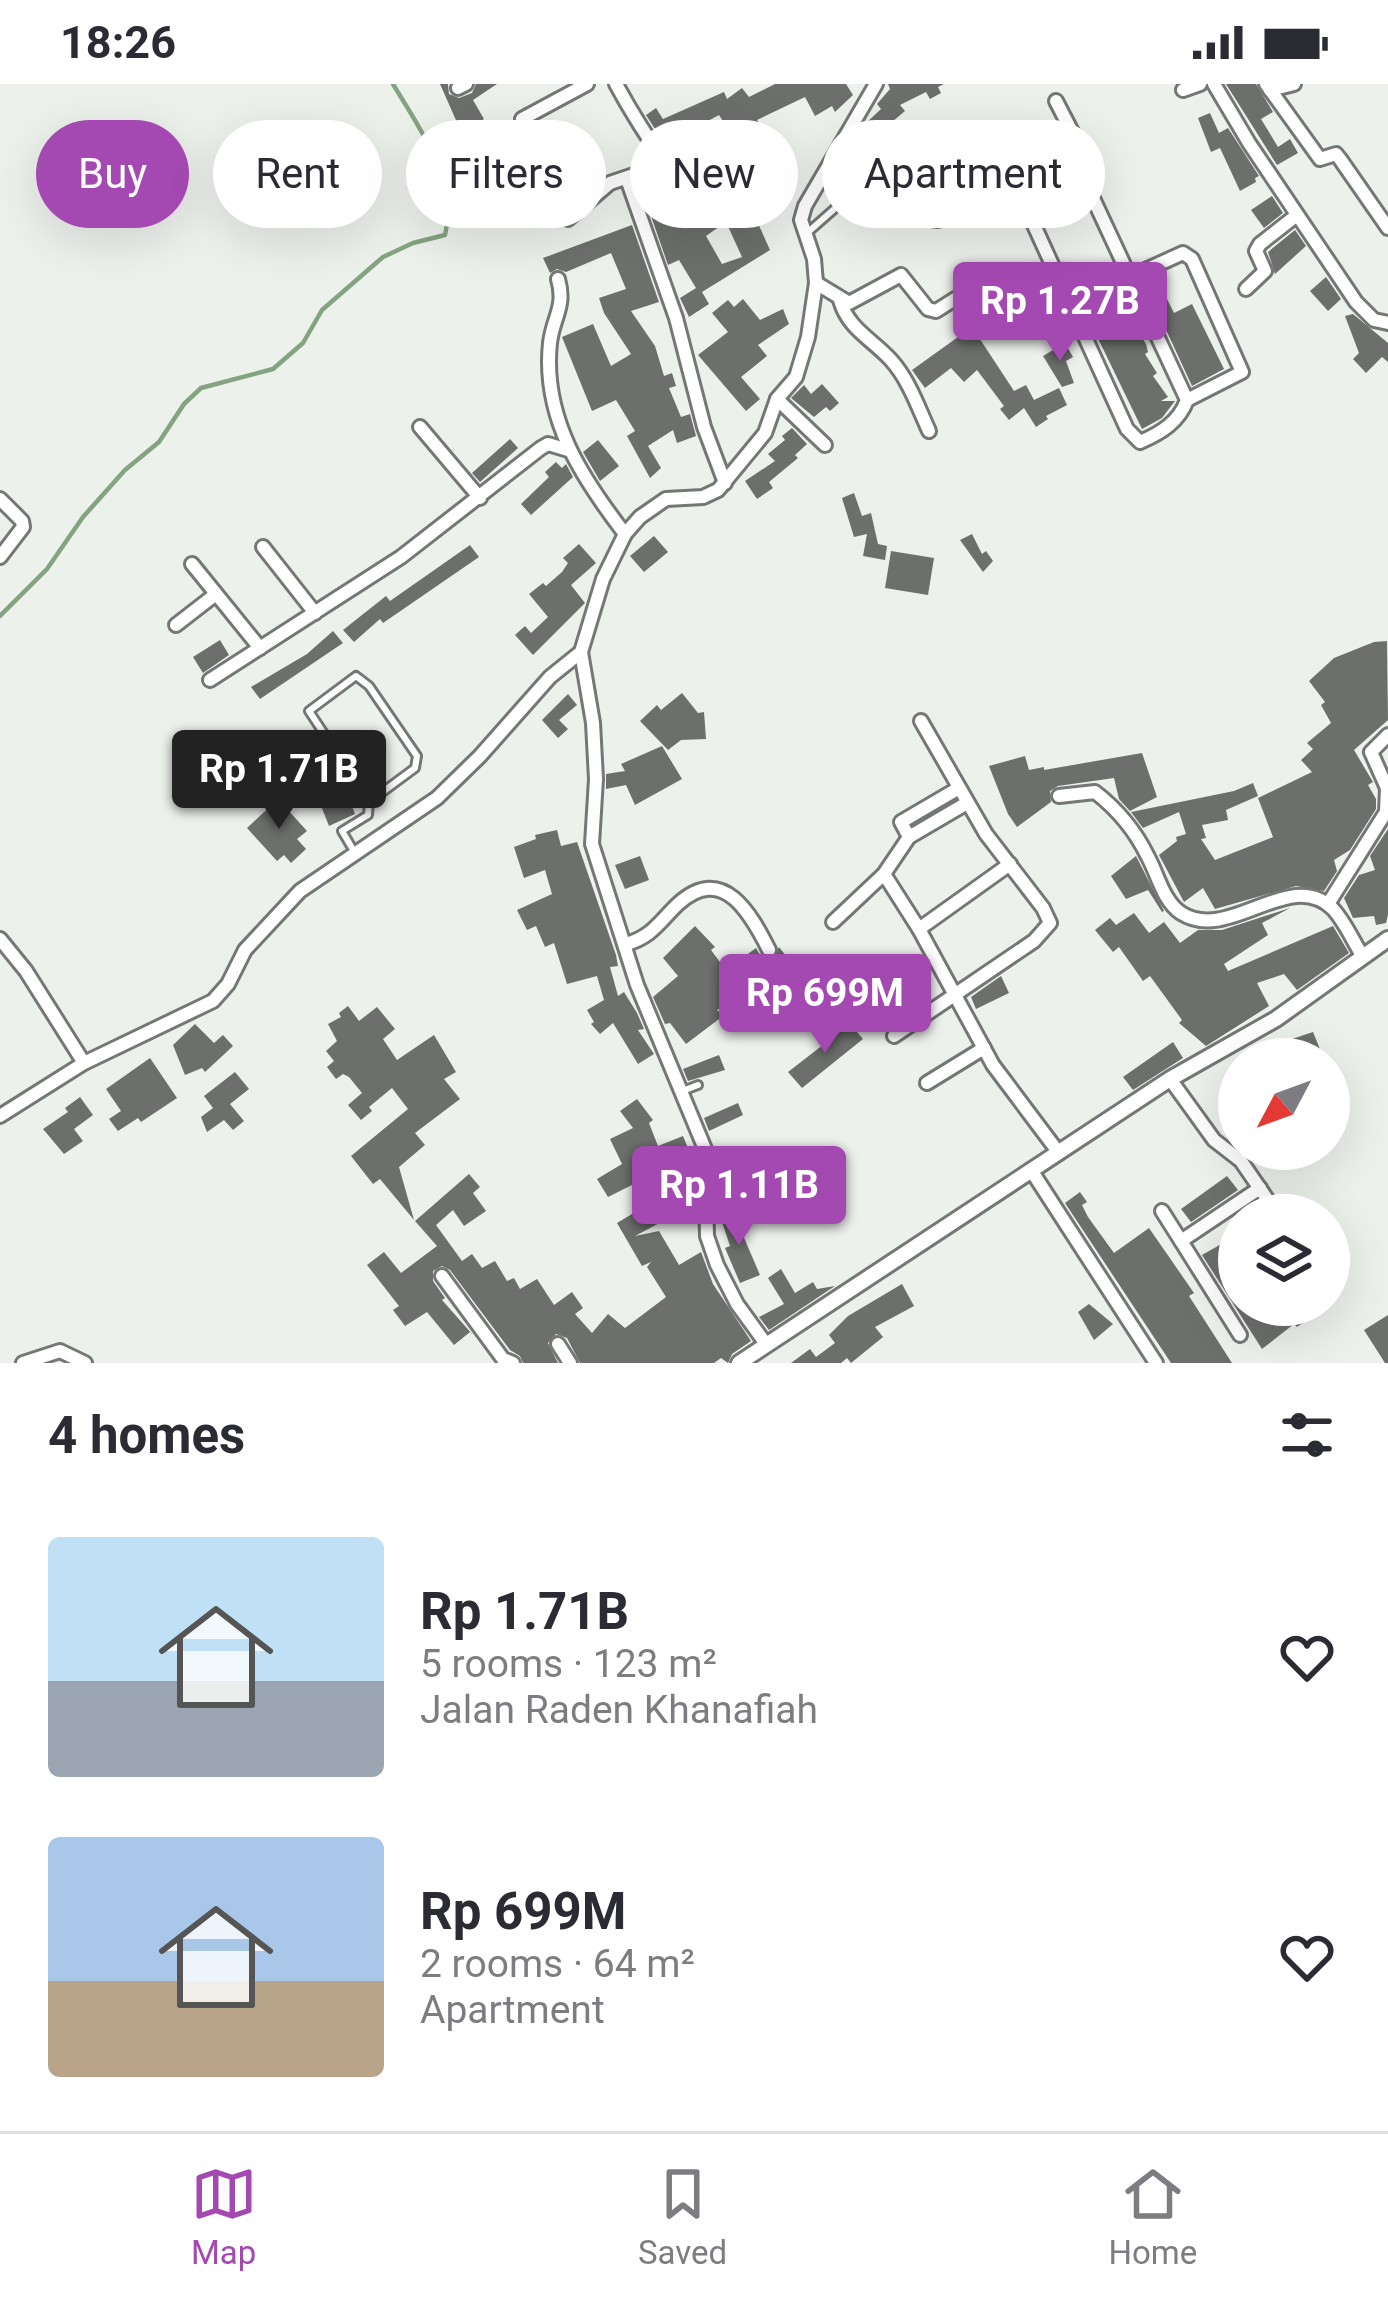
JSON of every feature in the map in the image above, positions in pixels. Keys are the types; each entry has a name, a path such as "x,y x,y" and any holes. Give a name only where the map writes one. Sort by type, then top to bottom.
{"street":[{"path":"522,119 586,84"},
{"path":"616,84 640,120"},
{"path":"857,120 876,84"},
{"path":"1183,90 1200,84"},
{"path":"1214,84 1364,312 1388,323"},
{"path":"1294,84 1268,87 1320,158 1336,154 1388,228"},
{"path":"1056,100 1066,120"},
{"path":"606,186 630,178"},
{"path":"627,179 676,318 704,427 725,483"},
{"path":"766,1344 737,1304 712,1251 707,1236 704,1149 647,1012 592,844 593,723 581,652 603,579 625,534 652,506 704,497 725,483 765,433 777,399 796,377 816,283 814,259 801,220 822,179"},
{"path":"1246,289 1265,272 1256,251 1260,244 1297,215"},
{"path":"1105,223 1187,400"},
{"path":"1035,228 1127,429 1140,442 1182,414 1187,400 1242,372 1192,259 1183,253 1130,277"},
{"path":"816,283 849,303 901,275 928,309 936,311 956,299"},
{"path":"558,279 563,297 550,346 561,436 625,534"},
{"path":"840,300 852,326 905,379 928,431"},
{"path":"777,399 825,446"},
{"path":"420,427 480,498"},
{"path":"210,680 480,498 548,444 568,450"},
{"path":"0,500 23,527 0,557"},
{"path":"263,547 315,613"},
{"path":"192,564 260,648"},
{"path":"176,625 216,594"},
{"path":"0,1116 84,1063 213,1001 228,984 245,950 300,891 437,798 550,677 581,652"},
{"path":"894,1036 1048,929 1049,919 967,802 921,721"},
{"path":"1328,904 1386,812 1387,788 1371,752 1388,735"},
{"path":"909,837 901,822 959,788"},
{"path":"1059,796 1095,792 1112,805 1139,840 1167,897 1191,918 1222,920 1286,898 1304,897 1328,904 1363,957"},
{"path":"832,922 884,874 909,837 967,802"},
{"path":"919,928 1010,863"},
{"path":"884,874 984,1048 1059,1153"},
{"path":"626,944 646,938 695,891 715,887 732,895 769,950"},
{"path":"0,939 84,1063"},
{"path":"739,1363 1170,1079 1276,1019 1388,939"},
{"path":"926,1083 984,1048"},
{"path":"1170,1079 1214,1140 1229,1149 1264,1194"},
{"path":"1031,1170 1156,1363"},
{"path":"1181,1241 1260,1188"},
{"path":"1162,1211 1240,1335"},
{"path":"442,1276 503,1359 513,1363"},
{"path":"558,1344 571,1363"},
{"path":"22,1363 60,1351 85,1363"}],"lane":[{"path":"804,235 822,219"},
{"path":"355,853 342,831 368,815 370,802 309,715 314,704 356,676 369,686 417,756 415,768 370,802"},
{"path":"681,1092 698,1085"}],"building":[{"path":"440,84 448,84 449,94 459,98 472,93 476,84 497,84 473,100 484,119 456,120"},
{"path":"775,84 846,84 853,95 835,112 832,106 815,116 805,97 757,120 722,120 719,115 710,120 649,120 646,115 656,108 663,119 724,92 727,99 742,88 749,97"},
{"path":"888,84 944,84 938,87 941,93 930,99 926,92 900,105 905,111 894,120 869,120 881,109 877,104 890,89"},
{"path":"1226,84 1256,84 1273,112 1261,119 1278,147 1290,139 1298,153 1277,165"},
{"path":"1210,113 1219,133 1228,128 1259,176 1240,191 1220,148 1211,152 1198,118"},
{"path":"1272,196 1283,213 1264,228 1251,210"},
{"path":"633,228 659,302 631,311 655,346 664,376 672,373 676,386 669,388 681,417 690,414 696,436 677,443 673,430 648,446 661,468 650,478 627,436 635,431 616,400 592,411 562,337 593,324 611,366 631,354 599,298 626,289 611,253 566,272 550,273 543,258"},
{"path":"655,228 717,228 706,236 722,264 742,257 729,228 760,228 770,250 702,292 709,304 689,317 680,298 696,288 679,260 668,265"},
{"path":"1295,230 1306,246 1275,274 1268,252"},
{"path":"1326,277 1341,299 1328,311 1310,291"},
{"path":"1161,287 1174,313 1192,304 1224,369 1192,386 1149,293"},
{"path":"743,299 760,320 783,309 789,324 758,345 767,356 741,377 760,399 746,411 698,355 728,332 712,313 728,300 734,307"},
{"path":"1116,306 1119,316 1126,313 1146,344 1145,354 1157,373 1153,376 1168,397 1161,401 1175,401 1162,418 1142,429 1090,322"},
{"path":"1353,314 1388,343 1388,362 1382,357 1366,373 1353,359 1359,353 1345,316"},
{"path":"972,327 1014,391 1026,385 1034,400 1059,388 1067,405 1036,427 1024,408 1009,420 977,370 964,382 951,368 925,388 912,370"},
{"path":"1065,343 1073,357 1066,361 1074,383 1062,387 1043,356"},
{"path":"822,384 839,403 830,411 826,407 814,417 791,398 804,385 811,394"},
{"path":"792,428 807,444 769,482 773,488 757,499 745,481 775,461 768,454"},
{"path":"510,439 518,448 480,482 472,473"},
{"path":"598,440 619,466 600,481 583,452"},
{"path":"556,462 562,468 566,464 573,477 531,515 521,504 549,477 545,472"},
{"path":"854,493 862,516 871,513 878,544 887,546 885,560 863,556 867,534 854,537 842,498"},
{"path":"972,534 982,554 986,551 993,561 983,572 960,540"},
{"path":"654,536 668,552 644,572 630,556"},
{"path":"579,544 596,563 571,585 585,603 533,655 515,635 525,626 531,633 548,617 529,594 562,572 568,563 563,558"},
{"path":"470,545 479,557 383,623 380,619 354,642 343,630 386,596 390,601"},
{"path":"891,551 934,558 928,595 885,588"},
{"path":"333,631 343,643 260,699 251,687 307,654"},
{"path":"220,640 229,655 203,673 193,657"},
{"path":"1387,641 1388,720 1354,750 1373,782 1368,785 1376,809 1350,850 1334,860 1337,871 1324,891 1296,886 1215,909 1203,888 1184,902 1159,855 1176,837 1186,834 1179,812 1143,828 1131,812 1253,783 1258,796 1226,810 1228,820 1202,825 1206,838 1201,839 1215,860 1273,837 1258,798 1312,772 1301,760 1313,749 1307,743 1331,723 1321,705 1325,702 1309,681 1334,658"},
{"path":"682,693 698,713 704,712 706,739 681,740 668,750 640,721 657,705 661,710"},
{"path":"568,694 577,705 559,720 568,729 558,738 542,720"},
{"path":"662,746 682,779 635,805 626,785 606,789 606,774 625,771 621,764"},
{"path":"1142,753 1157,797 1130,811 1119,799 1114,778 1058,786 1050,791 1051,802 1017,827 989,766 1025,756 1029,770 1044,770"},
{"path":"341,778 355,814 329,826 314,788"},
{"path":"278,799 307,831 297,839 306,849 291,863 284,855 277,861 247,828"},
{"path":"1388,829 1388,915 1386,923 1376,925 1374,916 1353,918 1344,898 1359,875 1375,870 1370,856"},
{"path":"557,830 561,846 577,842 616,955 618,966 610,967 618,996 624,992 644,1029 638,1030 654,1054 638,1064 613,1023 600,1034 591,1024 587,1010 604,1000 597,976 567,984 554,943 545,947 536,926 527,930 517,910 552,894 545,870 524,878 514,847"},
{"path":"640,856 649,880 625,889 615,865"},
{"path":"1136,856 1162,912 1148,890 1126,899 1111,876"},
{"path":"1290,908 1262,923 1268,935 1224,964 1228,971 1333,926 1349,953 1297,990 1284,974 1257,983 1269,1006 1206,1046 1179,1023 1182,1020 1150,976 1143,981 1119,947 1113,952 1095,930 1110,918 1116,925 1134,913 1149,933 1164,922 1180,943 1198,930 1222,930"},
{"path":"695,926 715,947 711,950 726,970 756,948 762,958 773,960 779,947 806,981 772,1007 755,983 717,1010 723,1016 686,1044 670,1023 665,1024 653,997 678,976 663,958"},
{"path":"1001,976 1009,993 976,1009 971,997"},
{"path":"835,977 851,997 858,991 870,1004 852,1021 823,987"},
{"path":"348,1006 359,1021 377,1007 395,1029 383,1039 397,1060 434,1035 456,1072 444,1079 460,1099 415,1133 425,1145 399,1167 414,1220 380,1179 373,1184 351,1156 408,1109 392,1088 361,1120 348,1105 362,1093 349,1077 343,1074 336,1079 327,1067 334,1061 326,1051 337,1041 328,1024"},
{"path":"195,1024 214,1043 223,1035 233,1046 205,1072 202,1068 185,1075 173,1045"},
{"path":"850,1024 863,1039 802,1088 788,1072"},
{"path":"1173,1042 1183,1058 1133,1090 1123,1077"},
{"path":"719,1055 725,1070 688,1081 683,1069"},
{"path":"150,1058 177,1098 118,1131 109,1119 121,1111 106,1089"},
{"path":"235,1072 249,1089 230,1104 244,1121 233,1130 224,1120 207,1132 201,1117 213,1108 204,1096"},
{"path":"80,1097 93,1115 74,1129 83,1141 64,1154 43,1129"},
{"path":"637,1099 653,1120 649,1123 658,1146 683,1136 696,1199 635,1236 659,1231 679,1265 701,1252 713,1284 751,1341 732,1354 728,1363 721,1358 714,1363 580,1363 567,1338 556,1334 548,1343 558,1363 523,1363 442,1266 433,1271 433,1281 442,1300 473,1335 470,1332 454,1345 427,1312 405,1326 393,1310 399,1306 367,1265 384,1252 401,1273 437,1246 415,1221 469,1174 480,1187 473,1193 486,1211 464,1226 453,1210 436,1225 462,1261 472,1254 482,1268 495,1261 507,1281 514,1278 520,1289 537,1279 554,1305 572,1292 583,1308 575,1314 592,1333 608,1314 625,1328 666,1297 647,1267 651,1262 642,1266 617,1223 657,1199 646,1178 608,1197 597,1179 622,1164 610,1139 633,1128 620,1111"},
{"path":"738,1103 743,1115 709,1131 704,1118"},
{"path":"1227,1176 1238,1190 1218,1194 1218,1204 1191,1222 1181,1209"},
{"path":"1080,1192 1087,1202 1082,1205 1088,1217 1114,1253 1149,1228 1194,1293 1189,1296 1232,1363 1171,1363 1065,1203"},
{"path":"743,1212 749,1230 742,1233 760,1275 740,1283 725,1248 730,1246 721,1219"},
{"path":"1218,1246 1218,1280 1202,1255"},
{"path":"781,1269 795,1293 813,1282 817,1289 835,1286 769,1330 759,1317 784,1304 768,1278"},
{"path":"902,1284 914,1306 875,1327 883,1337 851,1363 847,1358 841,1363 791,1363 810,1349 816,1357 835,1343 829,1335 848,1316"},
{"path":"1089,1304 1113,1324 1094,1340 1078,1312"},
{"path":"1388,1315 1388,1363 1385,1363 1364,1330"},
{"path":"1247,1326 1291,1326 1262,1349"}],"waterway":[{"path":"0,616 47,569 83,517 125,470 159,442 201,388 273,369 303,343 322,310 383,257 445,235 448,215 442,175 393,84"}]}
